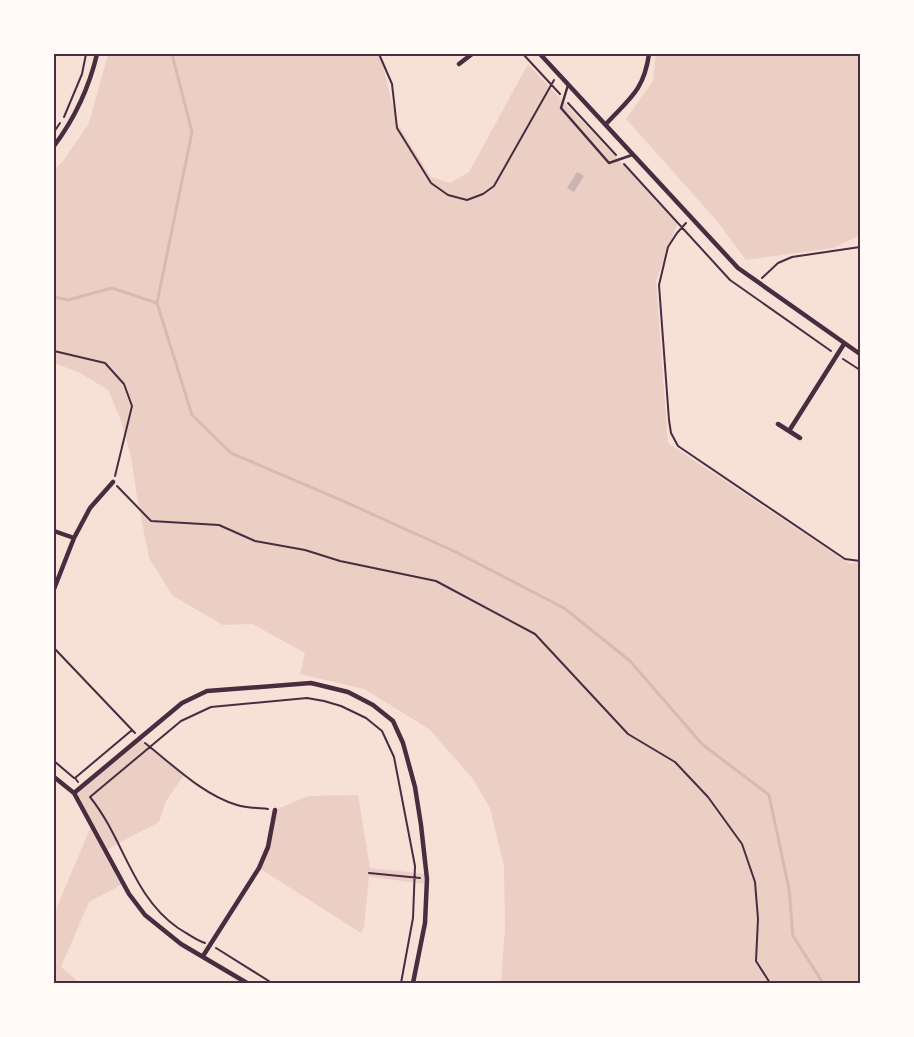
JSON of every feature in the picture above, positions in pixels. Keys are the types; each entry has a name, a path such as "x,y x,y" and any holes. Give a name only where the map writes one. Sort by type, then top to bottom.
{"street":[{"path":"54,146 70,124 92,77 97,54"},
{"path":"459,64 472,54"},
{"path":"540,54 738,268 756,283 860,354"},
{"path":"606,124 638,90 646,75 649,54"},
{"path":"789,431 844,344"},
{"path":"778,424 800,438"},
{"path":"54,589 74,538 90,508 113,482"},
{"path":"54,531 74,538"},
{"path":"74,793 182,703 207,691 311,683 348,692 372,705 393,721 404,743 415,787 428,879 425,922 413,983"},
{"path":"54,776 74,793 129,894 160,929 247,983"},
{"path":"203,956 259,868 268,847 275,810"}],"lane":[{"path":"568,84 561,108 609,163 633,154"}],"path":[{"path":"54,132 63,120 82,74 86,54"},
{"path":"379,54 392,84 397,128 431,183 448,195 467,200 483,194 494,186 558,73"},
{"path":"692,218 677,233 668,247 659,285 669,420 674,440 678,446 845,559 860,561"},
{"path":"756,283 778,263 792,257 860,247"},
{"path":"54,355 54,351 105,363 124,384 132,406 124,448 113,482 151,522 219,525 255,541 306,550 340,561 436,581 535,634 628,734 675,762 708,797 742,844 755,882 758,919 756,961 770,983"},
{"path":"54,648 141,739 184,775 222,800 239,806 275,810"},
{"path":"272,983 210,944 199,941 181,930 167,920 151,904 104,818 90,798 181,721 211,707 307,698 341,706 366,718 382,731 394,757 415,878 413,918 401,983"},
{"path":"54,761 74,778"},
{"path":"368,873 428,879"}],"shaded area":[{"path":"108,54 380,54 397,123 431,177 450,183 469,172 528,64 678,223 656,280 668,443 850,564 860,562 860,983 501,983 505,927 504,866 490,808 473,779 429,729 364,689 300,674 305,653 252,624 223,625 173,596 149,558 131,456 120,418 108,390 80,373 54,363 54,170 63,161 89,123"},
{"path":"656,54 860,54 860,235 833,248 746,260 717,221 626,119 653,81"},
{"path":"141,739 184,775 166,801 159,822 106,850 123,884 89,902 61,967 80,983 54,983 54,914 92,824 74,793"},
{"path":"358,795 370,868 427,874 427,884 369,877 364,927 361,933 259,868 268,847 275,810 308,796"}],"building":[{"path":"577,172 584,176 574,192 567,188"}],"waterway":[{"path":"172,54 192,132 157,303 192,415 231,453 458,553 564,608 630,661 702,744 769,795 789,889 793,936 823,983"},
{"path":"54,297 68,300 112,288 157,303"}]}
